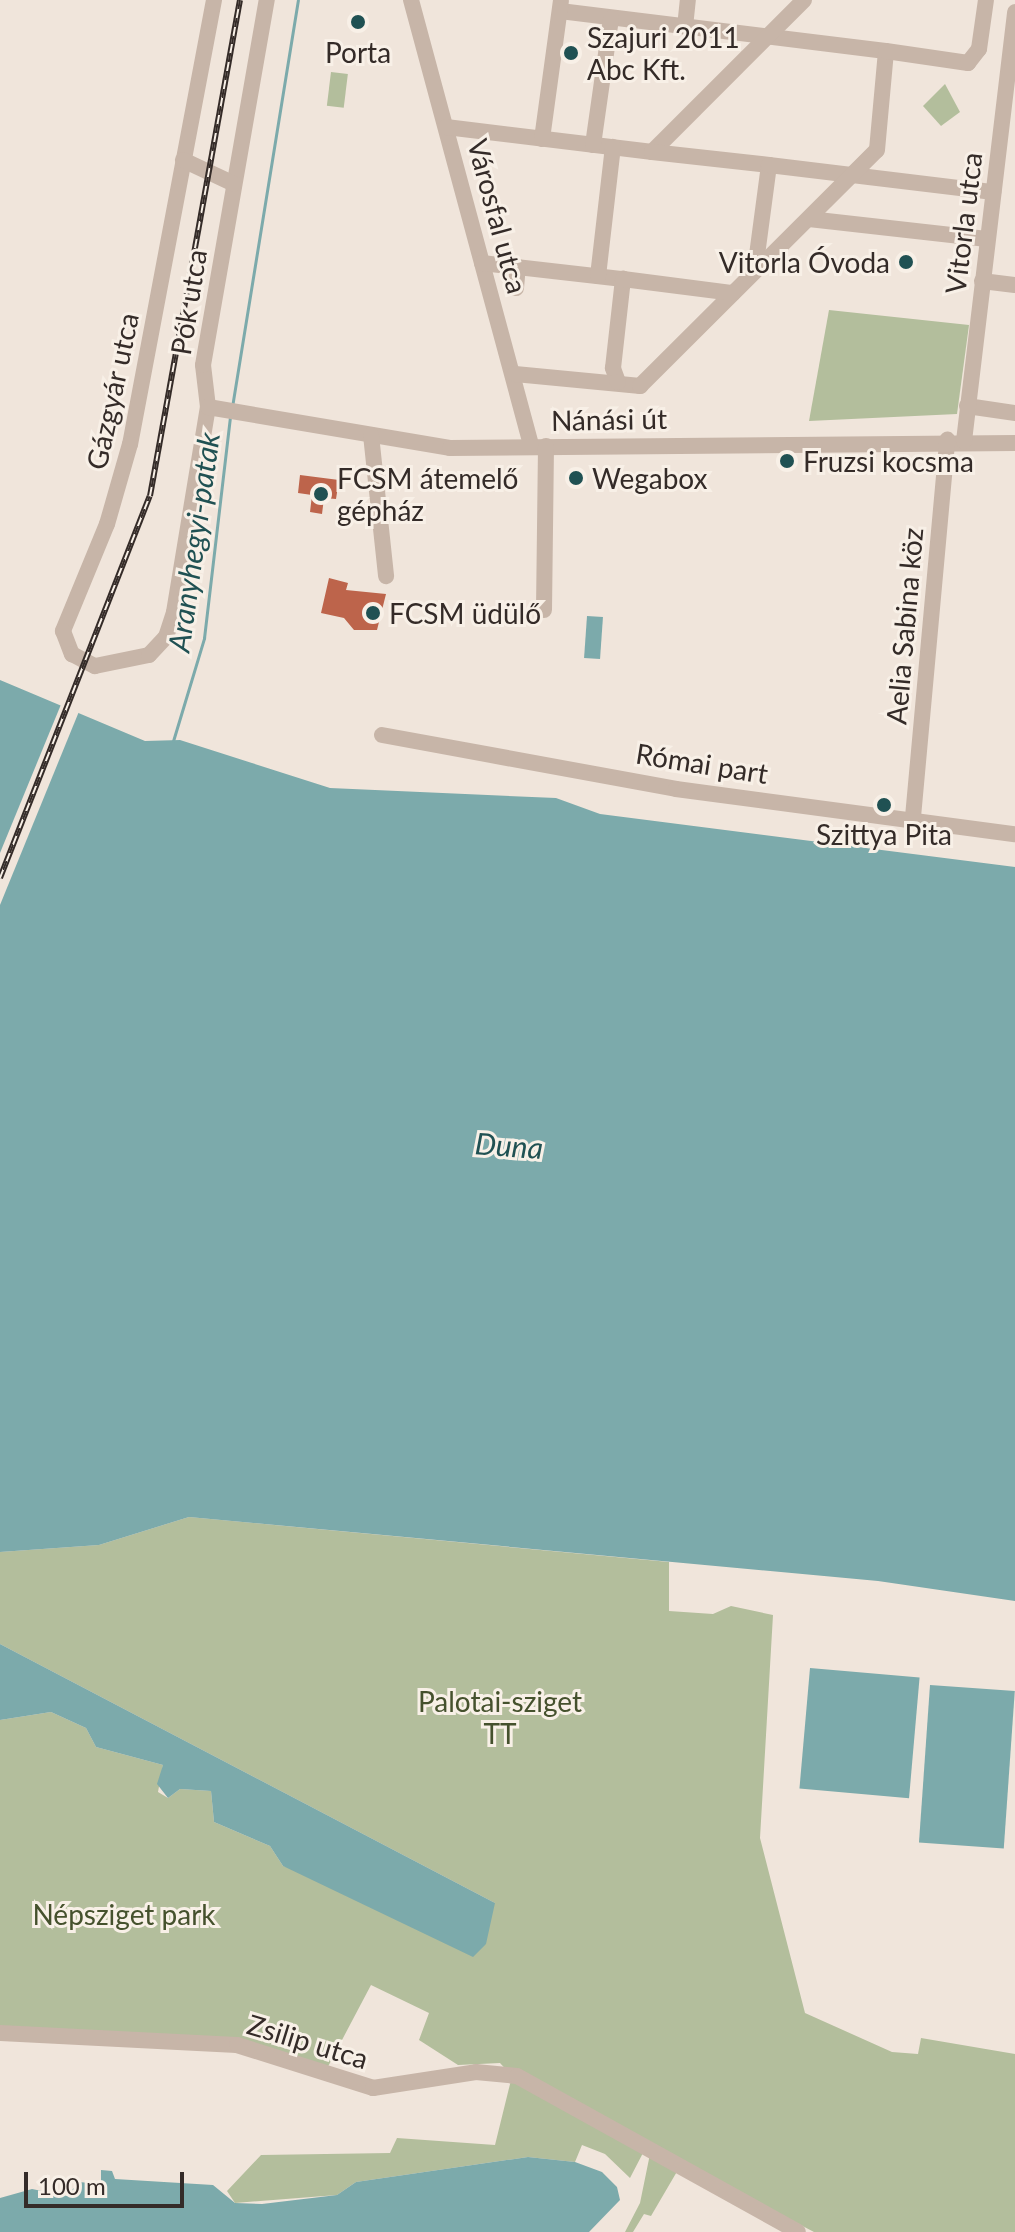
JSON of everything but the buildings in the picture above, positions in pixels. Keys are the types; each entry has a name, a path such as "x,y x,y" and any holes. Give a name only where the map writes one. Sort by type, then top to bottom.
{"street":[{"name":"Gázgyár utca","path":"174,612 166,637 129,663 95,666 66,645 67,611 107,524 130,444 214,0"},
{"name":"Pók utca","path":"174,612 211,409 203,365 267,0"},
{"name":"Városfal utca","path":"411,0 482,263 539,446 544,610"},
{"path":"685,27 688,0"},
{"path":"652,152 804,0"},
{"path":"542,139 561,6 611,18 968,63 979,49 986,4 1015,11"},
{"name":"Vitorla utca","path":"955,440 967,406 993,192 1007,146 1015,11"},
{"path":"593,145 611,18"},
{"path":"515,374 640,386 877,150 886,51"},
{"path":"446,127 993,192"},
{"path":"598,276 613,147"},
{"path":"183,160 234,184"},
{"path":"755,270 769,165"},
{"path":"809,219 987,239"},
{"path":"482,263 733,293"},
{"path":"516,288 518,267"},
{"path":"618,382 613,368 623,279"},
{"path":"982,281 1015,285"},
{"path":"967,406 1015,413"},
{"name":"Nánási út","path":"211,409 450,448 955,440 1015,443"},
{"path":"371,435 386,576"},
{"name":"Aelia Sabina köz","path":"913,817 955,440"},
{"name":"Római part","path":"382,735 676,789 913,817 1015,834"},
{"name":"Zsilip utca","path":"0,2033 237,2045 373,2088 476,2072 517,2076 798,2232"}],"green space":[{"path":"331,72 348,74 344,108 327,106"},
{"path":"945,84 960,112 941,126 923,106"},
{"path":"829,310 969,325 957,414 809,421"},
{"path":"189,1517 669,1562 669,1611 713,1614 731,1606 773,1615 760,1838 805,2013 892,2052 918,2054 921,2038 1015,2054 1015,2232 814,2232 682,2163 651,2216 644,2214 633,2232 625,2232 640,2203 650,2154 644,2151 630,2178 605,2154 582,2145 575,2162 528,2157 356,2182 337,2195 235,2203 227,2191 261,2155 390,2153 397,2138 495,2145 512,2076 500,2063 458,2065 419,2040 429,2013 371,1985 323,2076 237,2045 0,2030 0,1720 51,1712 86,1728 96,1747 163,1765 158,1792 168,1798 180,1789 211,1791 214,1822 270,1846 283,1866 495,1903 0,1644 0,1552 99,1545"}],"water":[{"path":"587,616 603,617 600,659 584,658"},
{"name":"Duna","path":"0,680 145,741 180,740 330,788 556,798 600,814 1015,867 1015,1601 878,1581 189,1517 99,1545 0,1552"},
{"path":"0,1644 495,1903 486,1944 473,1957 283,1866 270,1846 214,1822 211,1791 180,1789 168,1798 157,1784 163,1765 96,1747 86,1728 51,1712 0,1720"},
{"path":"810,1668 920,1678 909,1798 799,1789"},
{"path":"930,1685 1015,1691 1004,1849 919,1843"},
{"path":"528,2157 575,2162 602,2172 617,2187 620,2200 589,2232 0,2232 0,2198 32,2189 67,2196 79,2182 101,2184 101,2170 112,2171 115,2179 213,2185 235,2203 262,2204 337,2195 356,2182"}],"pier":[{"path":"62,702 80,709 0,905 0,853"}],"waterway":[{"name":"Aranyhegyi-patak","path":"232,407 298,0"},
{"name":"Aranyhegyi-patak","path":"173,741 204,638 230,418"}],"railway":[{"path":"0,878 150,496 240,0"}],"place":[{"name":"Porta","path":"358,22"},
{"name":"Szajuri 2011 Abc Kft.","path":"571,53"},
{"name":"Vitorla Óvoda","path":"906,262"},
{"name":"Fruzsi kocsma","path":"787,461"},
{"name":"Wegabox","path":"576,478"},
{"name":"FCSM átemelő gépház","path":"321,494"},
{"name":"FCSM üdülő","path":"373,613"},
{"name":"Szittya Pita","path":"884,805"}],"park label":[{"name":"Palotai-sziget TT","path":"500,1717"},
{"name":"Népsziget park","path":"124,1914"}]}
